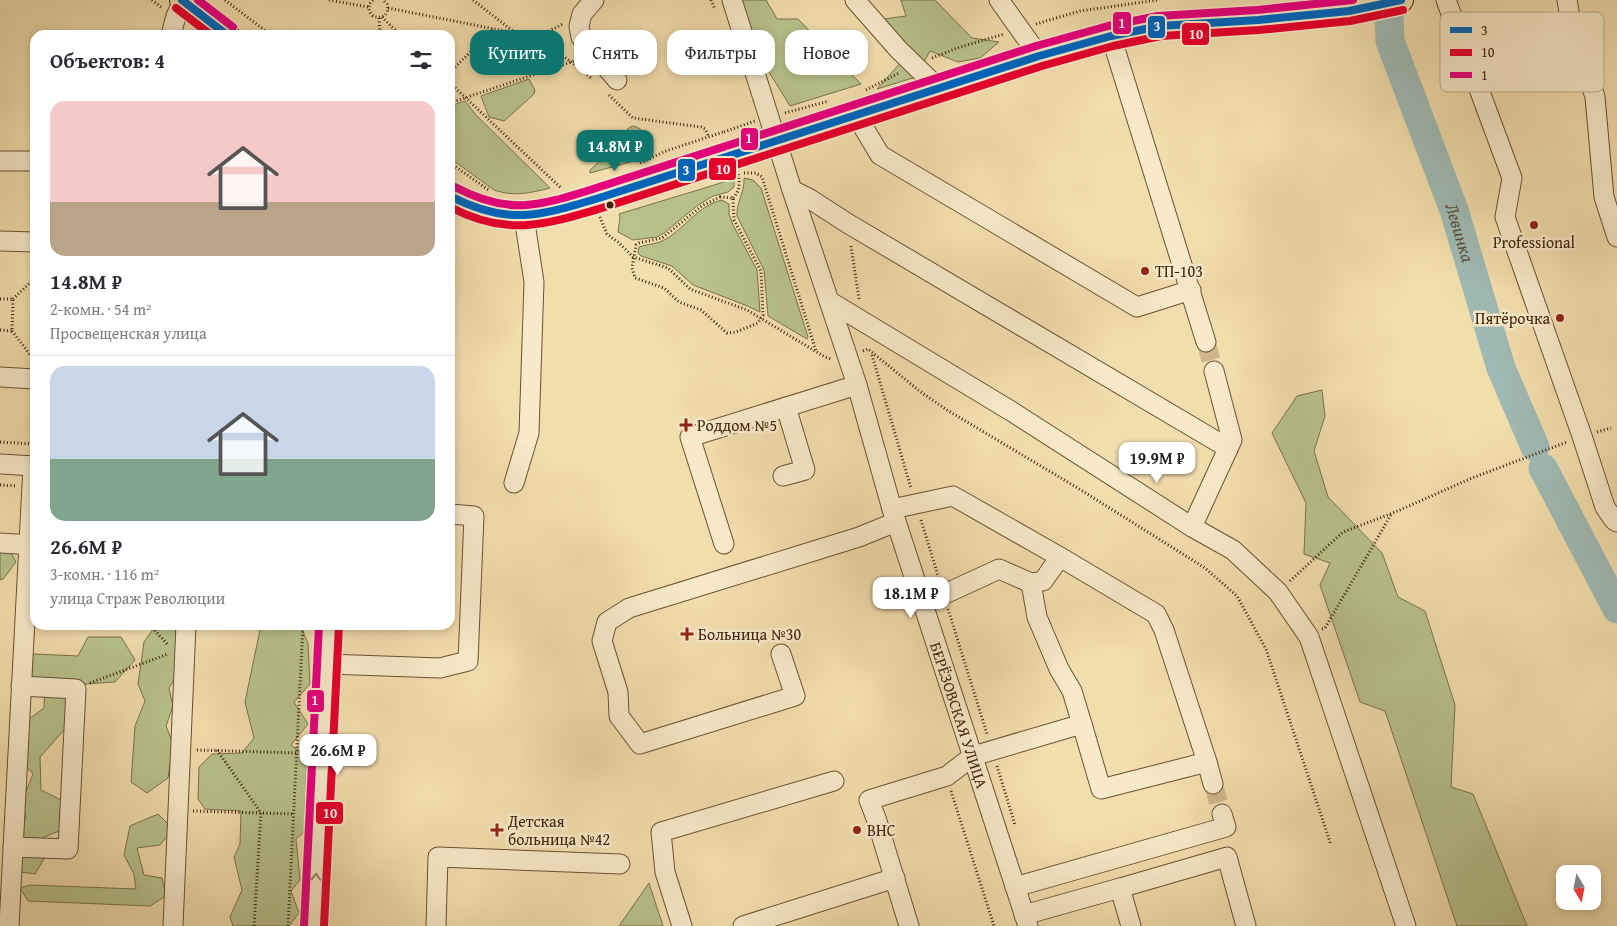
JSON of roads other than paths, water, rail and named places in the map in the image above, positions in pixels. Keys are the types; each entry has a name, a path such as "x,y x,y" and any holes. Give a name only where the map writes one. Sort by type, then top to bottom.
{"main road":[{"path":"182,0 220,30"},
{"path":"455,199 467,205 509,217 545,214 1039,56 1111,36 1160,26 1258,20 1349,11 1401,0"}],"street":[{"path":"172,30 182,0"},
{"path":"594,0 582,14 579,26 581,37 591,50 612,86"},
{"path":"732,0 776,141"},
{"path":"855,0 898,49 938,88"},
{"path":"999,0 1039,56"},
{"path":"1446,0 1450,12"},
{"path":"1111,36 1206,342"},
{"path":"1480,92 1512,178 1505,217 1605,507 1617,522"},
{"path":"1594,92 1604,197 1617,237"},
{"path":"856,115 880,154 1138,307 1190,290"},
{"name":"БЕРЁЗОВСКАЯ УЛИЦА","path":"776,141 829,301 841,357 857,385 894,515 1026,920"},
{"path":"0,161 30,162"},
{"path":"792,190 1228,448"},
{"path":"514,483 529,432 534,282 524,217"},
{"path":"0,241 30,242"},
{"path":"829,301 1011,411 1192,527 1233,550 1278,592 1309,637 1406,926"},
{"path":"1192,527 1232,440 1214,371"},
{"path":"0,376 30,379"},
{"path":"724,544 690,437 857,385"},
{"path":"783,476 805,470 786,408"},
{"path":"0,464 30,466"},
{"path":"781,654 795,696 640,744 618,716 618,692 602,641 607,622 629,608 859,537 916,503 954,496 1156,614 1164,630 1213,784"},
{"path":"327,664 440,668 468,661 474,516 455,514"},
{"path":"0,543 30,545"},
{"path":"923,604 944,596 999,569 1031,583 1043,581 1060,557"},
{"path":"9,926 21,686 30,571"},
{"path":"1031,583 1037,617 1059,669 1072,691 1101,789 1207,762"},
{"path":"314,926 329,630"},
{"path":"173,926 185,632"},
{"path":"13,848 68,849 76,689 21,686"},
{"path":"909,926 869,800 947,776 973,756 1082,724"},
{"path":"682,926 665,872 660,832 834,781"},
{"path":"1015,887 1226,827 1222,814"},
{"path":"436,926 438,857 620,864"},
{"path":"1026,920 1120,888 1227,857 1246,926"},
{"path":"743,926 895,878"},
{"path":"1120,888 1131,926"}],"waterway":[{"name":"Левинка","path":"1389,16 1390,41 1454,210 1501,368 1535,447"},
{"name":"Левинка","path":"1543,468 1617,609"}],"tunnel":[{"path":"1206,342 1214,371"},
{"path":"1213,784 1222,814"}],"place":[{"name":"Professional","path":"1534,225"},
{"name":"ТП-103","path":"1145,271"},
{"name":"Пятёрочка","path":"1560,318"},
{"name":"Роддом №5","path":"686,425"},
{"name":"Больница №30","path":"687,634"},
{"name":"Детская больница №42","path":"497,830"},
{"name":"ВНС","path":"857,830"}]}
